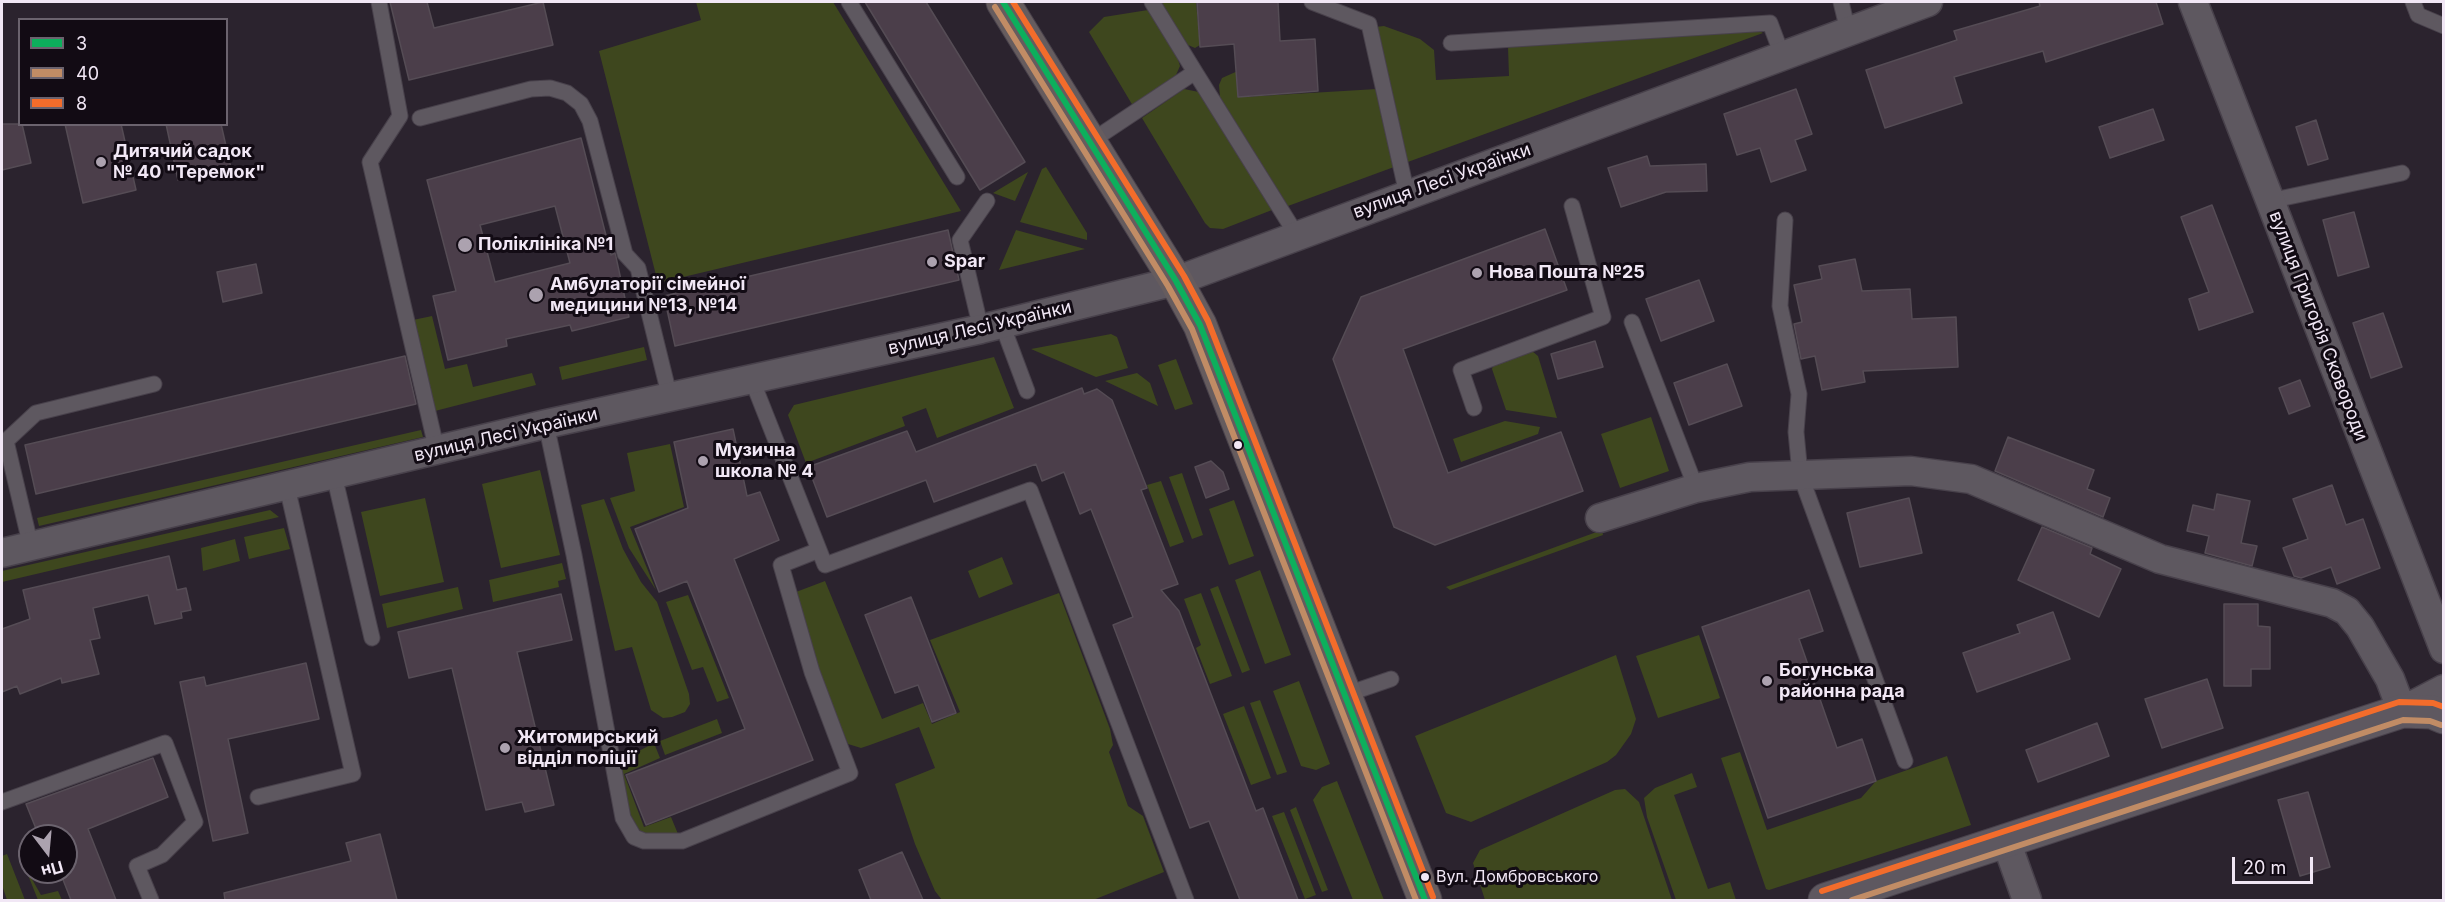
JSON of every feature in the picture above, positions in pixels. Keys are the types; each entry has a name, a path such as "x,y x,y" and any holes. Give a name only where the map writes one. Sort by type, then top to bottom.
{"main road":[{"path":"1003,2 1185,277 1215,313 1441,900"},
{"path":"1026,2 1105,132 1185,277 1200,325 1425,900"}],"street":[{"name":"вулиця Лесі Українки","path":"2,553 546,424 992,327 1185,277 1312,235 1407,194 1552,150 1782,55 1928,2"},
{"name":"вулиця Григорія Сковороди","path":"2193,2 2444,649"},
{"path":"1600,518 1696,488 1750,477 1911,471 1971,479 2160,559 2332,603 2347,611 2360,627 2390,679 2430,707"},
{"path":"1825,900 2430,707"},
{"path":"2006,841 2027,900"}],"lane":[{"path":"379,2 393,89 400,116 370,162 437,451"},
{"path":"849,2 957,177"},
{"path":"1152,2 1195,72 1312,235"},
{"path":"1312,2 1369,24 1407,194"},
{"path":"1841,2 1848,31"},
{"path":"2413,2 2418,15 2444,26"},
{"path":"1451,43 1770,23 1782,55"},
{"path":"1105,132 1195,72"},
{"path":"420,117 531,89 550,88 567,93 581,104 590,121 625,255 638,268 670,398"},
{"path":"2270,201 2402,173"},
{"path":"987,201 960,240 992,327 1027,391"},
{"path":"1474,408 1461,370 1603,317 1572,206"},
{"path":"1785,220 1780,306 1799,394 1796,432 1800,474 1905,761"},
{"path":"1632,322 1696,488"},
{"path":"752,380 825,565 1030,490 1186,900"},
{"path":"31,547 6,441 36,413 154,384"},
{"path":"546,424 574,555 623,818 634,837 644,841 682,841 850,773 812,672 782,566 819,550"},
{"path":"334,476 372,638"},
{"path":"258,797 353,774 287,487"},
{"path":"1359,690 1391,679"},
{"path":"2,802 165,743 195,822 162,855 137,866 151,900"}],"green space":[{"path":"696,2 833,2 961,211 658,283 599,51 701,20"},
{"path":"1161,2 1196,2 1200,45 1195,48 1188,45"},
{"path":"1148,10 1177,56 1180,66 1176,75 1133,106 1089,32 1104,17"},
{"path":"1384,26 1420,39 1434,50 1436,80 1509,76 1508,47 1758,30 1763,33 1405,163 1375,27"},
{"path":"1240,70 1243,97 1377,89 1394,167 1288,206 1220,97 1219,85 1222,78"},
{"path":"1184,89 1199,92 1272,210 1223,229 1210,228 1205,223 1142,118"},
{"path":"1046,167 1087,233 1087,240 1020,222 1042,169"},
{"path":"1028,172 1015,201 993,193"},
{"path":"1016,230 1085,249 999,270"},
{"path":"432,316 445,369 467,364 473,387 532,373 536,385 435,411 413,320"},
{"path":"1111,334 1117,337 1128,368 1096,377 1031,349"},
{"path":"644,347 647,360 562,380 559,367"},
{"path":"1532,351 1538,356 1557,418 1506,410 1492,369 1493,366"},
{"path":"994,357 1014,408 937,438 926,408 902,417 905,426 806,463 788,415 794,405"},
{"path":"1176,359 1193,404 1175,410 1158,365"},
{"path":"1137,373 1150,383 1158,406 1105,381"},
{"path":"1651,417 1669,471 1620,488 1601,434"},
{"path":"1505,421 1540,427 1538,434 1461,462 1453,439"},
{"path":"421,430 423,437 39,526 37,518"},
{"path":"670,444 684,507 630,527 656,590 629,548 610,498 635,491 627,453"},
{"path":"540,470 560,555 501,568 482,484"},
{"path":"1182,473 1203,535 1192,539 1169,477"},
{"path":"1161,481 1184,542 1170,547 1147,485"},
{"path":"425,498 444,582 380,596 361,512"},
{"path":"604,499 623,549 641,582 657,602 689,694 690,704 685,712 672,717 663,718 651,710 632,647 615,651 581,505"},
{"path":"1234,500 1254,556 1229,565 1209,509"},
{"path":"270,510 279,517 2,582 2,571"},
{"path":"284,528 290,549 249,559 244,537"},
{"path":"1602,530 1603,535 1450,590 1446,587"},
{"path":"235,539 240,561 203,571 201,548"},
{"path":"1002,557 1013,584 979,598 968,571"},
{"path":"562,563 566,579 558,581 559,587 493,602 489,580"},
{"path":"1260,570 1291,655 1265,664 1235,580"},
{"path":"825,581 882,719 923,703 932,724 960,712 930,640 1059,593 1110,729 1113,745 1109,752 1128,806 1143,816 1164,872 1093,900 942,900 935,891 915,844 895,784 935,768 919,727 861,748 848,744 819,673 796,592"},
{"path":"1218,586 1250,670 1242,673 1210,589"},
{"path":"458,587 463,609 387,628 382,604"},
{"path":"1201,593 1232,676 1210,684 1196,648 1201,645 1184,599"},
{"path":"688,595 729,698 717,702 703,667 692,670 666,602"},
{"path":"1699,635 1720,698 1658,718 1636,656"},
{"path":"1616,655 1636,719 1631,734 1616,755 1607,762 1471,822 1446,813 1415,736"},
{"path":"1299,681 1330,764 1316,770 1301,766 1273,691"},
{"path":"1260,700 1287,772 1277,775 1250,703"},
{"path":"1244,706 1271,778 1251,785 1223,714"},
{"path":"717,719 722,733 665,755 660,741"},
{"path":"654,743 660,758 624,774 644,827 671,817 678,834 641,833 625,805 620,770 637,752"},
{"path":"1740,752 1767,830 1861,798 1876,781 1947,756 1971,825 1769,890 1766,889 1721,758"},
{"path":"1692,773 1697,787 1674,795 1708,889 1730,882 1736,900 1676,900 1647,817 1644,798 1655,788"},
{"path":"1337,781 1384,900 1353,900 1313,800 1322,787"},
{"path":"1625,789 1639,802 1672,900 1485,900 1473,863 1480,850 1615,790"},
{"path":"1296,807 1328,890 1322,892 1290,810"},
{"path":"1284,812 1316,895 1305,899 1272,816"},
{"path":"7,854 25,900 7,900 2,885 2,856"},
{"path":"32,884 35,884 41,895 58,891 62,900 38,900"}],"building":[{"path":"390,2 427,2 434,28 543,2 553,45 409,80"},
{"path":"865,2 926,2 1025,162 980,190"},
{"path":"1197,2 1278,2 1280,41 1315,39 1318,91 1238,97 1234,44 1200,47"},
{"path":"2039,2 2156,2 2163,24 2046,62 2043,51 1954,77 1962,103 1885,128 1866,70 1957,40 1954,31 2040,6"},
{"path":"1796,89 1812,134 1795,140 1806,170 1771,182 1760,148 1737,155 1724,114"},
{"path":"2153,109 2164,140 2110,158 2099,127"},
{"path":"2316,120 2328,159 2308,165 2296,127"},
{"path":"2,124 18,124 18,126 22,126 31,163 2,170"},
{"name":"Дитячий садок № 40 \"Теремок\"","path":"65,126 121,126 136,190 83,203"},
{"name":"Дитячий садок № 40 \"Теремок\"","path":"166,126 221,126 231,168 178,180"},
{"name":"Поліклініка №1","path":"581,138 611,255 615,253 629,317 572,331 570,325 506,339 507,346 448,360 433,296 456,291 427,180","holes":["555,206 570,263 495,282 480,225"]},
{"path":"1647,156 1650,166 1706,164 1707,191 1666,192 1621,207 1608,168"},
{"path":"2212,205 2253,312 2199,330 2189,299 2209,292 2181,217"},
{"path":"2354,212 2369,267 2338,276 2323,220"},
{"path":"1545,229 1567,290 1403,349 1448,473 1561,432 1583,491 1435,545 1394,527 1333,359 1361,297"},
{"path":"948,230 959,280 675,346 664,296"},
{"path":"1855,259 1862,291 1910,289 1912,319 1956,317 1958,367 1863,371 1865,382 1822,390 1815,356 1801,359 1794,324 1802,322 1794,285 1822,279 1819,266"},
{"path":"256,264 262,293 223,302 217,272"},
{"path":"1699,280 1714,321 1661,341 1646,299"},
{"path":"2383,313 2402,367 2371,378 2353,323"},
{"path":"1595,341 1603,367 1558,379 1551,354"},
{"path":"405,356 416,404 36,494 25,445"},
{"path":"1727,364 1742,406 1689,425 1674,383"},
{"path":"2300,380 2310,406 2289,414 2279,388"},
{"path":"1082,388 1084,394 1097,389 1112,400 1147,488 1141,490 1178,584 1161,590 1179,611 1256,811 1263,808 1298,900 1240,900 1209,821 1190,828 1113,625 1133,617 1091,509 1080,514 1064,472 1042,481 1036,464 934,502 926,480 827,517 808,467 907,431 916,452"},
{"path":"733,429 747,496 760,492 779,540 734,559 813,760 646,825 626,775 745,729 687,581 659,592 635,529 688,508 674,442"},
{"path":"2008,437 2094,470 2087,489 2110,498 2103,517 1995,471"},
{"path":"1211,461 1223,472 1229,489 1206,498 1195,467"},
{"path":"2332,485 2346,525 2363,519 2380,568 2337,584 2331,567 2301,578 2294,576 2283,548 2308,539 2293,499"},
{"path":"2217,494 2250,501 2241,543 2257,546 2252,566 2205,553 2209,536 2187,531 2193,505 2214,510"},
{"path":"1909,498 1922,553 1860,567 1847,513"},
{"path":"2042,527 2092,548 2090,554 2121,569 2099,617 2018,580"},
{"path":"169,556 177,590 186,588 191,610 181,612 182,618 155,624 148,595 93,608 100,638 90,640 99,674 62,683 61,678 20,694 17,686 2,692 2,629 30,619 23,590"},
{"name":"Богунська районна рада","path":"1809,590 1823,631 1799,639 1837,748 1862,739 1876,781 1768,818 1702,627"},
{"name":"Житомирський відділ поліції","path":"561,594 572,640 517,652 554,805 525,812 522,802 486,810 452,668 409,678 398,632"},
{"path":"911,597 956,713 932,722 918,685 895,693 865,615"},
{"path":"2224,604 2258,604 2258,626 2270,627 2270,669 2251,669 2251,686 2224,686"},
{"path":"2053,612 2070,659 1977,692 1963,653 2020,633 2017,625"},
{"path":"306,663 319,719 228,739 248,833 213,841 180,682 204,677 206,686"},
{"path":"2207,679 2223,728 2162,748 2145,699"},
{"path":"2097,723 2109,756 2038,782 2026,750"},
{"path":"153,758 168,797 88,829 116,900 71,900 65,884 78,884 78,824 34,824 26,804"},
{"path":"2308,792 2330,867 2300,876 2278,800"},
{"path":"380,834 397,900 225,900 224,893 351,861 346,843"},
{"path":"902,852 923,900 871,900 859,870"}],"transit line":[{"name":"3","path":"1003,2 1176,281 1200,325 1425,900"},
{"name":"8","path":"1013,2 1184,276 1208,321 1433,897"},
{"name":"40","path":"995,7 1168,286 1192,329 1416,900"},
{"name":"8","path":"1822,891 2399,702 2433,703 2444,707"},
{"name":"40","path":"1852,900 2403,720 2430,721 2441,725"}],"place":[{"name":"Дитячий садок № 40 \"Теремок\"","path":"101,162"},
{"name":"Поліклініка №1","path":"465,245"},
{"name":"Spar","path":"932,262"},
{"name":"Нова Пошта №25","path":"1477,273"},
{"name":"Амбулаторії сімейної медицини №13, №14","path":"536,295"},
{"name":"Музична школа № 4","path":"703,461"},
{"name":"Богунська районна рада","path":"1767,681"},
{"name":"Житомирський відділ поліції","path":"505,748"},
{"name":"Вул. Домбровського","path":"1425,877"}]}
